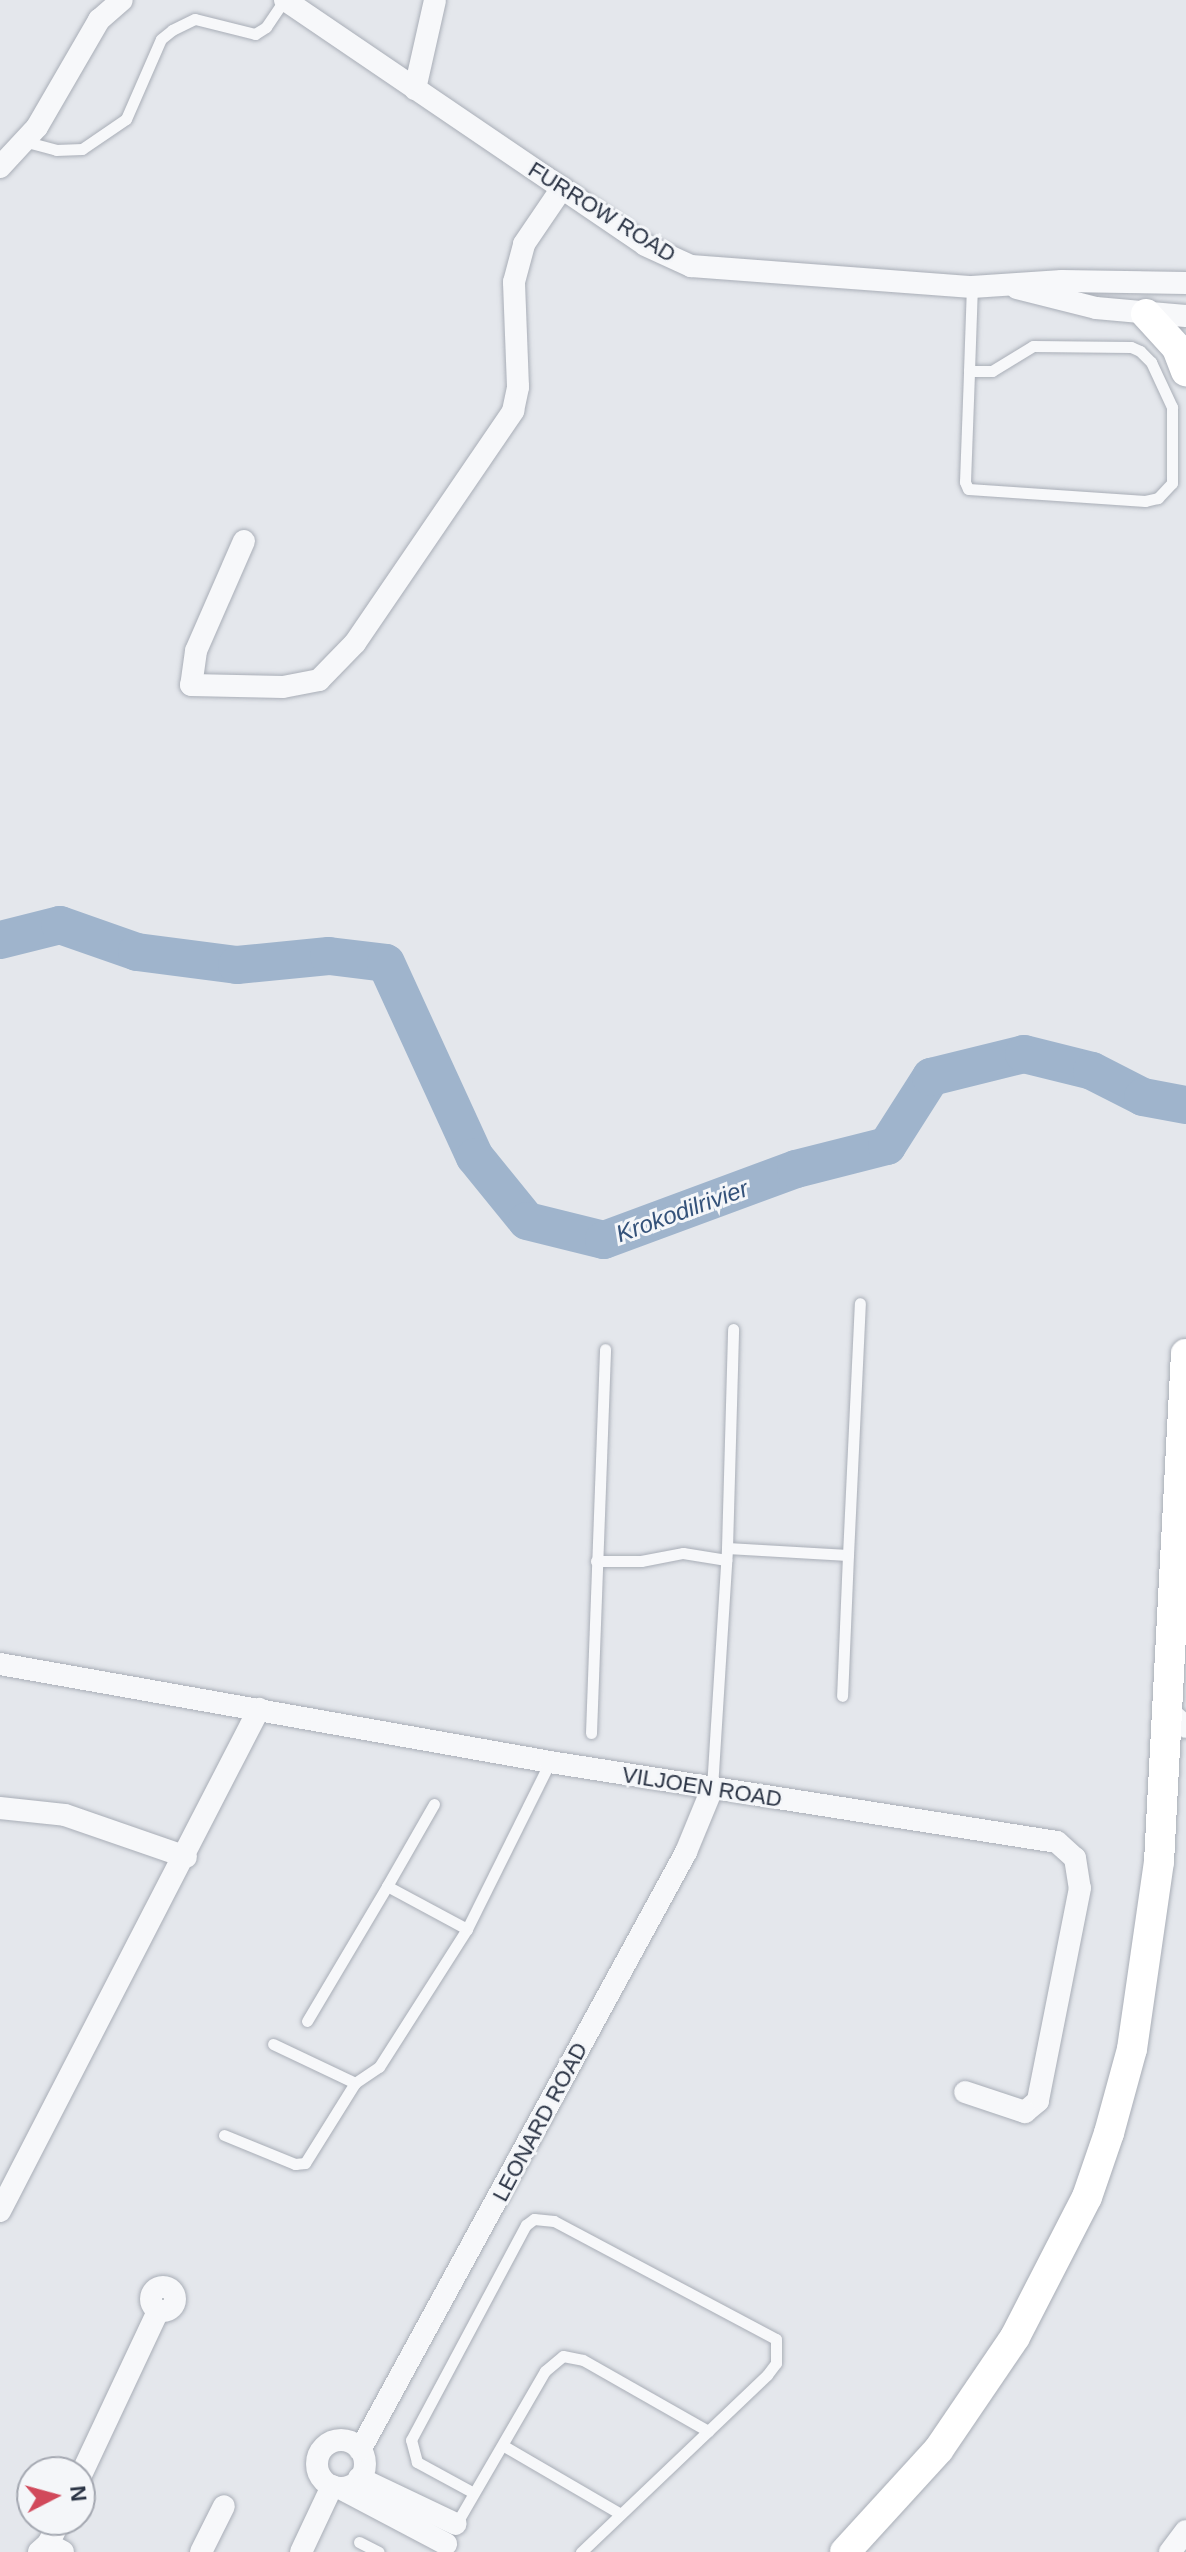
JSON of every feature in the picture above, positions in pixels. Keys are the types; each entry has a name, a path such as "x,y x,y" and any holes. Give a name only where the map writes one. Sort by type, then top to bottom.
{"main road":[{"path":"1146,314 1177,348 1186,371"},
{"path":"845,2552 895,2501 972,2404 1021,2326 1087,2197 1132,2049 1149,1954 1178,1720 1186,1354"}],"street":[{"path":"0,167 27,142 99,20 122,0"},
{"name":"FURROW ROAD","path":"284,0 645,245 691,266 972,287 1015,288 1062,281 1186,283"},
{"path":"415,89 435,0"},
{"path":"244,541 196,651 191,685 283,687 319,680 355,643 513,411 518,387 514,282 524,244 562,188"},
{"name":"FURROW ROAD","path":"1015,288 1058,301 1146,314 1186,316"},
{"name":"VILJOEN ROAD","path":"0,1664 712,1789 1047,1838 1068,1849 1075,1858 1080,1888 1038,2101 1025,2112 965,2092"},
{"path":"0,2211 186,1857 259,1709"},
{"name":"LEONARD ROAD","path":"360,2450 686,1852 712,1789"},
{"path":"0,1808 65,1815 186,1857"},
{"path":"90,2456 158,2311"},
{"path":"301,2552 344,2484 364,2464 360,2450 339,2440 324,2446 317,2468 344,2484 448,2540"},
{"path":"201,2552 224,2506"},
{"path":"1170,2552 1186,2531"}],"lane":[{"path":"27,142 56,150 82,149 126,119 161,39 172,30 195,19 255,34 266,27 284,0"},
{"path":"969,371 992,371 1033,346 1131,347 1140,351 1151,362 1172,407 1172,483 1158,498 1145,501 968,489 969,371 972,287"},
{"path":"842,1696 860,1303"},
{"path":"712,1789 727,1554 733,1329"},
{"path":"591,1733 605,1349"},
{"path":"596,1561 641,1561 683,1553 848,1555"},
{"path":"224,2135 295,2164 305,2163 355,2083 379,2067 467,1929 550,1762"},
{"path":"307,2021 434,1804"},
{"path":"387,1886 467,1929"},
{"path":"273,2044 355,2083"},
{"path":"472,2492 417,2462 411,2440 526,2225 534,2219 554,2221 776,2339 776,2363 767,2375 581,2552"},
{"path":"448,2540 472,2492 504,2446 545,2371 563,2356 583,2360 708,2431"},
{"path":"504,2446 621,2514"},
{"path":"359,2542 379,2552"}],"waterway":[{"name":"Krokodilrivier","path":"0,940 60,925 137,952 237,965 329,956 386,963 475,1157 527,1221 604,1240 796,1169 887,1146 931,1077 1024,1054 1092,1071 1143,1097 1186,1105"}]}
